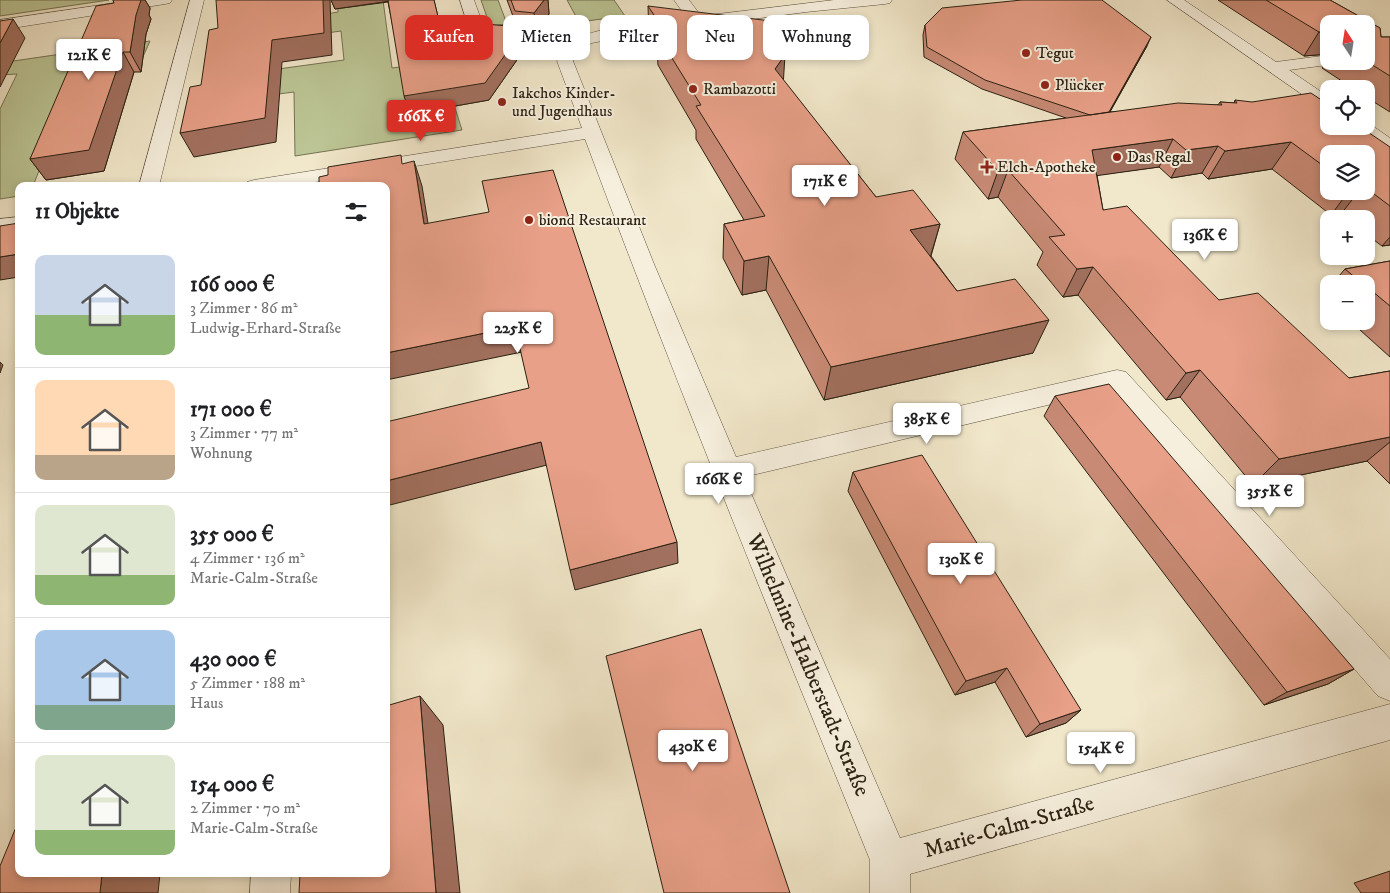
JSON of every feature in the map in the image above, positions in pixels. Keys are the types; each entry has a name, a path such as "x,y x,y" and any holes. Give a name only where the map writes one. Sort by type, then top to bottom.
{"street":[{"path":"0,25 165,0"},
{"path":"150,182 196,0"},
{"path":"466,0 477,32 503,35"},
{"path":"681,0 692,15"},
{"path":"743,15 885,0"},
{"path":"1174,0 1320,99"},
{"path":"590,38 687,22"},
{"name":"Wilhelmine-Halberstadt-Straße","path":"566,60 643,264 834,730 890,877"},
{"path":"1272,67 1320,61"},
{"path":"305,182 593,132"},
{"path":"1373,135 1390,147"},
{"path":"0,226 15,223"},
{"path":"728,470 1117,379 1390,684"},
{"name":"Marie-Calm-Straße","path":"890,877 1390,722"},
{"path":"270,893 271,877"}],"green space":[{"path":"0,0 109,0 0,16"},
{"path":"338,0 383,0 392,68 458,60 447,83 462,130 295,156 294,92 208,103 212,78 344,60 341,31 218,48 221,32 338,12"},
{"path":"481,0 498,0 504,15 503,24 493,26 493,15 486,15"},
{"path":"567,0 614,0 624,15 600,15 600,19 590,21 590,15 575,15"},
{"path":"150,41 142,59 80,66 35,182 15,182 15,197 0,199 0,109 17,74 0,75 0,63"}],"building":[{"path":"113,0 141,0 136,15 130,52 123,52 89,150 30,159 96,6 114,3"},
{"path":"216,0 323,0 324,33 272,40 265,118 180,133 190,87 201,85 209,30 218,28"},
{"path":"388,0 434,0 438,15 405,15 405,60 493,60 493,25 503,25 503,58 485,83 404,96"},
{"path":"511,0 544,0 534,13 515,11"},
{"name":"Tegut","path":"1022,0 1102,0 1151,37 1109,112 1090,115 985,80 927,47 925,25 942,8"},
{"path":"1266,0 1330,0 1357,15 1320,15 1319,32"},
{"path":"648,6 722,15 687,15 687,60 753,60 753,19 763,20 763,60 781,60 775,69 876,197 913,190 940,224 910,230 957,291 1015,279 1049,320 831,367 769,256 744,261 724,224 765,216 696,106 701,105 673,60 677,60 677,15 654,15"},
{"path":"13,19 0,43 0,21"},
{"path":"1375,25 1380,28 1381,37 1390,37 1390,76 1375,67"},
{"path":"1311,93 1320,99 1320,135 1372,135 1390,147 1390,206 1375,195 1375,145 1320,145 1320,163 1291,142 1225,151 1218,146 1186,150 1173,139 1092,150 1103,210 1127,206 1219,300 1258,293 1349,378 1390,371 1390,437 1279,459 1200,370 1186,373 1093,267 1077,269 1049,237 1065,235 1008,170 998,171 963,132 1178,103 1222,105 1220,102 1237,103 1235,100 1252,102"},
{"path":"401,155 402,164 414,161 424,224 489,212 482,181 553,170 677,542 570,570 541,442 390,480 390,421 529,388 515,327 390,352 390,182 319,182 319,177 328,175 328,167"},
{"path":"15,224 15,255 0,257 0,226"},
{"path":"1390,261 1390,306 1375,294 1375,275 1352,275 1345,269"},
{"path":"1109,384 1354,669 1287,692 1055,396"},
{"path":"922,455 1081,710 1040,724 1007,668 966,681 853,472"},
{"path":"701,629 790,893 664,893 606,656"},
{"path":"420,696 436,893 299,893 300,877 390,877 390,705"},
{"path":"15,830 15,877 102,877 100,893 0,893 0,866"}],"place":[{"name":"Tegut","path":"1026,53"},
{"name":"Plücker","path":"1045,85"},
{"name":"Rambazotti","path":"693,89"},
{"name":"Iakchos Kinder- und Jugendhaus","path":"502,102"},
{"name":"Das Regal","path":"1117,157"},
{"name":"Elch-Apotheke","path":"987,167"},
{"name":"biond Restaurant","path":"529,220"}]}
